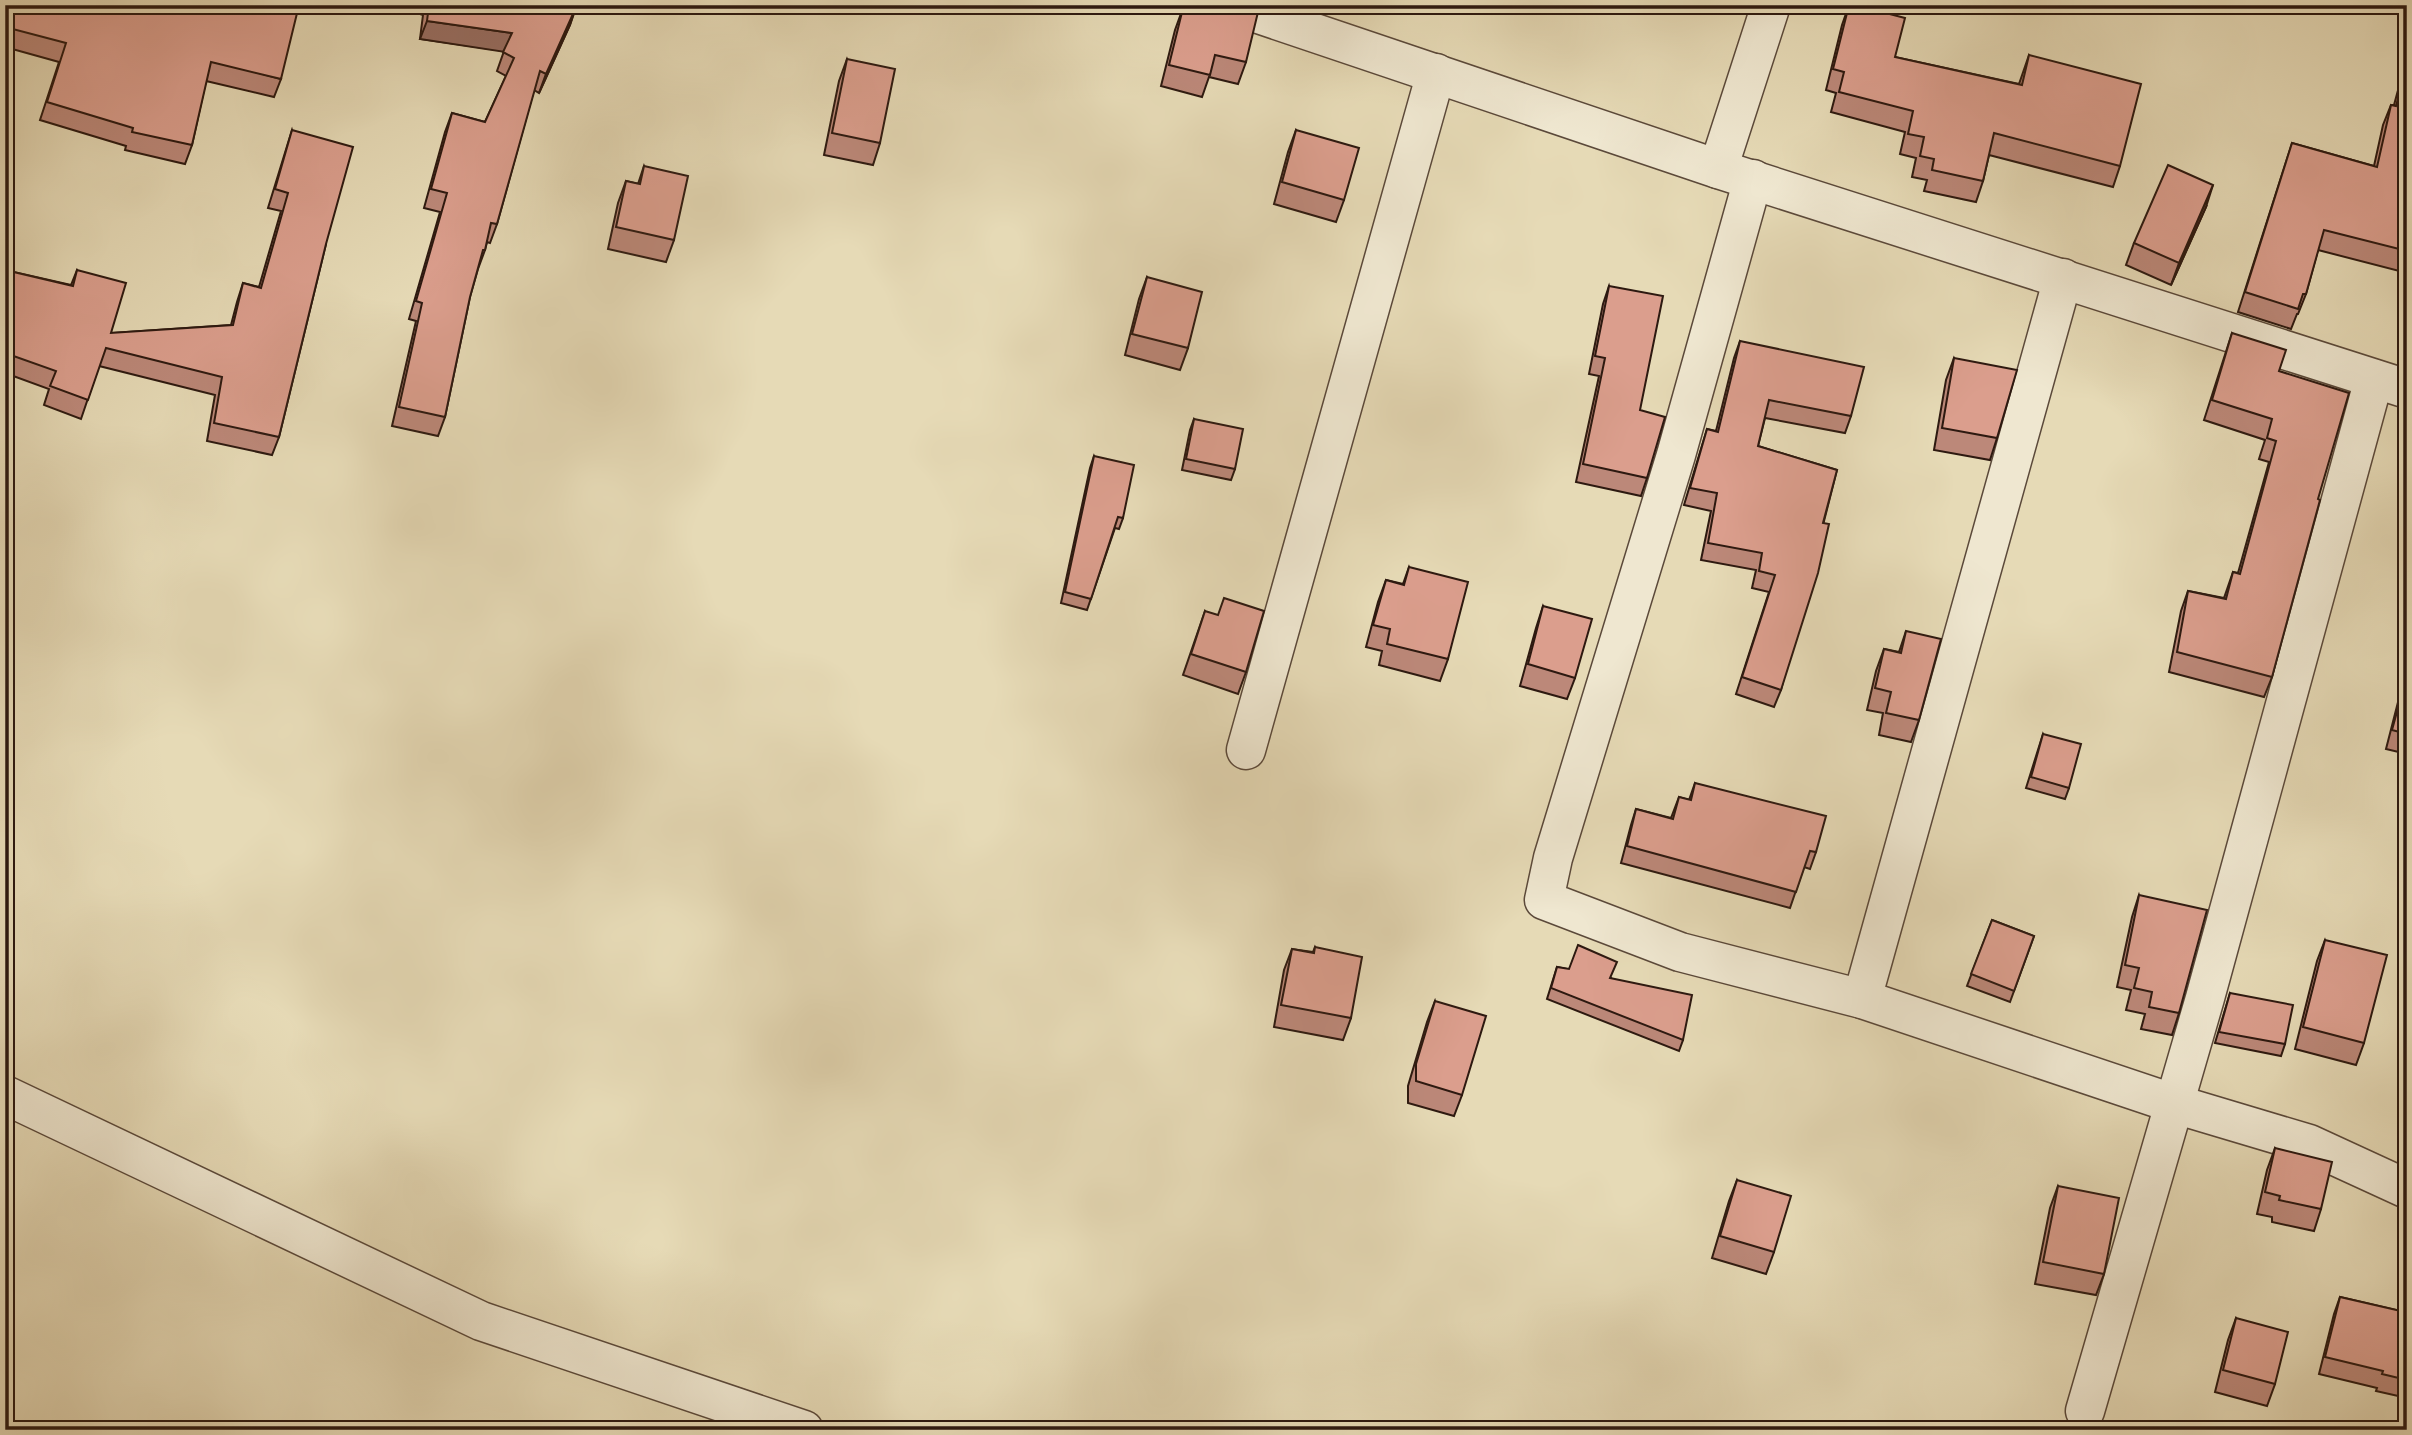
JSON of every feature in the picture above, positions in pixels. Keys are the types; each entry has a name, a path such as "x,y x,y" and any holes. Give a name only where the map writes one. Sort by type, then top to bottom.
{"street":[{"path":"1232,5 1736,174 2390,384 2085,1411"},
{"path":"1771,5 1676,455 1557,845 1544,900 1680,952 1862,999 2175,1104 2309,1144 2407,1189"},
{"path":"1246,750 1436,73"},
{"path":"1862,999 2063,278"},
{"path":"5,1095 481,1321 804,1430"}],"building":[{"path":"5,5 299,5 281,79 211,62 192,145 132,132 133,128 47,102 66,43 5,27"},
{"path":"429,5 577,5 546,74 540,71 497,224 491,223 470,297 445,417 399,407 422,303 416,301 447,193 431,189 452,113 485,122 514,58 503,52 512,33 427,21"},
{"path":"1187,5 1231,5 1258,12 1246,62 1215,55 1210,75 1169,65 1183,8 1186,9"},
{"path":"1849,5 1905,18 1895,57 2022,85 2029,55 2141,84 2120,166 1994,133 1983,181 1932,170 1934,159 1920,156 1924,137 1908,134 1913,111 1839,92 1844,72 1833,69"},
{"path":"847,59 895,69 880,143 832,133"},
{"path":"2407,65 2407,251 2324,230 2306,294 2303,294 2298,309 2245,292 2292,143 2377,167 2391,105 2396,106"},
{"path":"292,130 353,147 326,244 279,437 214,423 222,377 106,348 88,400 50,386 56,371 5,353 5,270 73,286 77,270 126,283 111,333 233,325 243,283 261,288 288,193 275,189"},
{"path":"1296,130 1359,148 1344,200 1282,182"},
{"path":"2168,165 2213,185 2179,263 2134,243"},
{"path":"644,166 688,176 674,240 616,227 626,181 640,184"},
{"path":"1147,277 1202,292 1188,348 1132,334"},
{"path":"1609,286 1663,296 1640,410 1665,417 1647,478 1583,464 1605,358 1595,356"},
{"path":"2232,333 2286,350 2279,371 2349,393 2318,499 2320,500 2272,677 2177,652 2188,591 2226,599 2233,572 2240,574 2276,441 2267,438 2272,419 2212,400"},
{"path":"1740,341 1864,367 1851,416 1769,400 1758,446 1837,470 1823,523 1829,524 1818,573 1781,690 1742,677 1775,575 1759,571 1762,553 1708,543 1717,493 1690,488 1707,429 1718,432"},
{"path":"1954,358 2017,370 1997,438 1942,428"},
{"path":"1194,419 1243,429 1235,469 1186,459"},
{"path":"1094,456 1134,465 1123,518 1118,517 1091,599 1065,592"},
{"path":"1409,567 1468,582 1448,659 1387,644 1390,629 1373,625 1386,580 1404,585"},
{"path":"1224,598 1264,611 1246,672 1191,654 1205,611 1218,615"},
{"path":"1543,606 1592,619 1575,678 1528,664"},
{"path":"1906,631 1941,639 1919,720 1886,713 1891,692 1875,688 1884,649 1901,653"},
{"path":"2407,675 2407,734 2392,730"},
{"path":"2043,734 2081,744 2069,788 2031,777"},
{"path":"1695,783 1826,816 1816,852 1810,851 1796,892 1627,846 1636,809 1673,819 1679,797 1691,800"},
{"path":"2139,895 2207,910 2179,1013 2149,1007 2152,992 2134,988 2139,968 2125,965"},
{"path":"1992,920 2034,936 2014,991 1971,974"},
{"path":"2325,940 2387,955 2364,1043 2303,1027"},
{"path":"1578,945 1617,962 1610,978 1692,995 1683,1040 1551,988 1557,967 1569,969"},
{"path":"1315,947 1362,957 1351,1018 1281,1005 1292,949 1314,953"},
{"path":"2230,993 2293,1005 2285,1044 2219,1032"},
{"path":"1435,1001 1486,1016 1462,1095 1416,1081 1416,1064"},
{"path":"2275,1148 2332,1162 2321,1209 2279,1200 2280,1196 2265,1192"},
{"path":"1737,1180 1791,1196 1774,1252 1720,1236"},
{"path":"2058,1186 2119,1198 2104,1274 2043,1262"},
{"path":"2407,1290 2407,1380 2382,1374 2383,1371 2325,1357 2340,1297 2401,1311"},
{"path":"2236,1318 2288,1332 2275,1384 2223,1370"}]}
